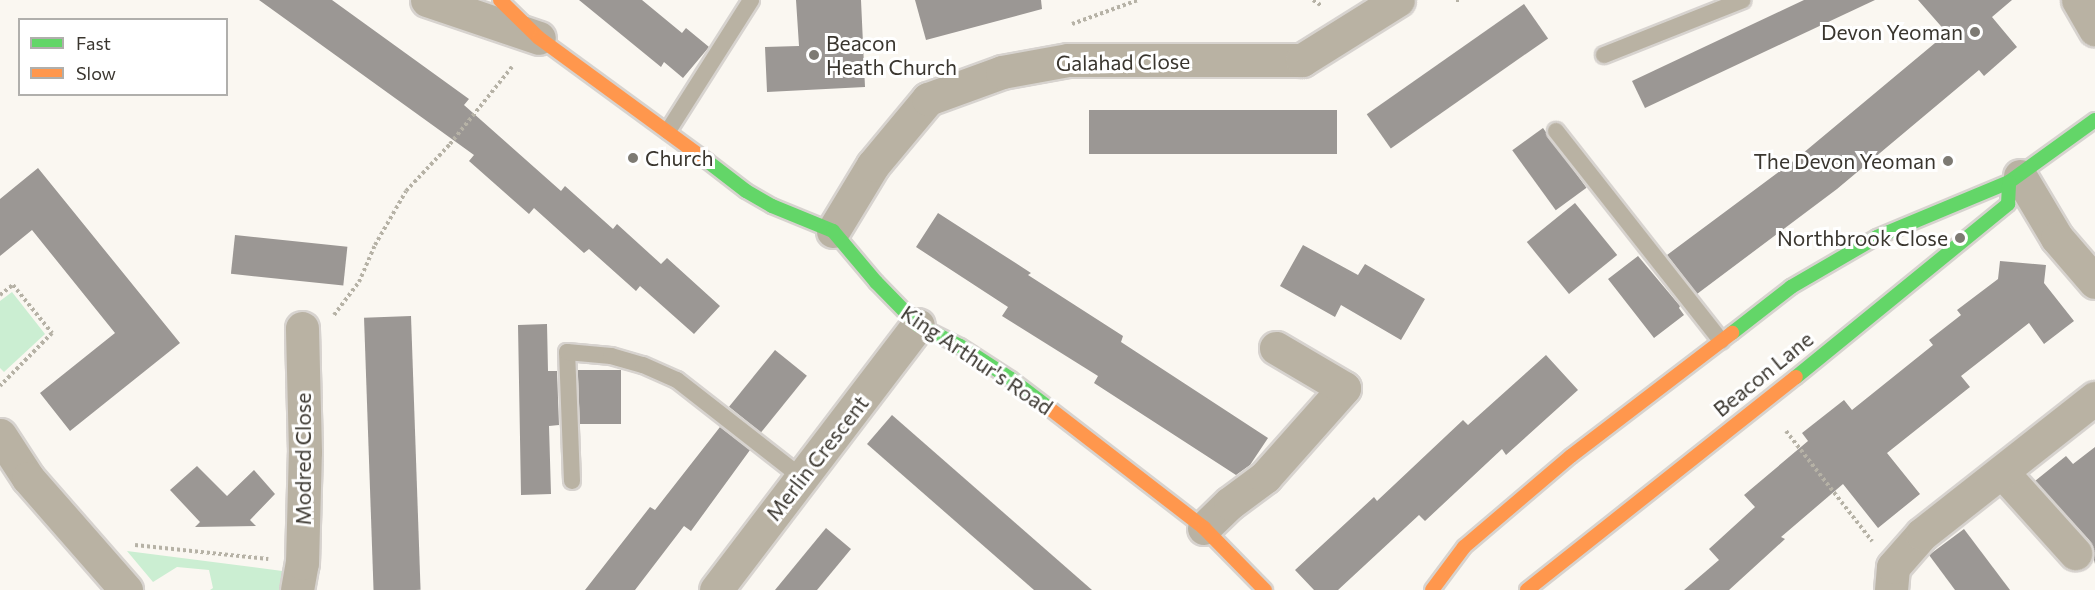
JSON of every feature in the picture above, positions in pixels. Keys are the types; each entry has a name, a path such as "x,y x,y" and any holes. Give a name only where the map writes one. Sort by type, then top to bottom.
{"street":[{"name":"King Arthur's Road","path":"428,0 539,38"},
{"name":"King Arthur's Road","path":"500,0 539,38 668,131 746,191 772,206 833,231 882,289 918,325 960,346 1011,379 1204,528 1265,590"},
{"name":"Galahad Close","path":"833,231 873,165 928,99 1002,72 1068,60 1302,60 1398,0"},
{"path":"2078,0 2095,29"},
{"path":"1432,590 1464,547 1571,456 1791,287 1877,237 2014,179 2095,120"},
{"path":"2014,179 2057,238 2095,282"},
{"name":"Beacon Lane","path":"1527,590 1764,403 2008,204 2014,179"},
{"name":"Merlin Crescent","path":"716,590 918,325"},
{"name":"Modred Close","path":"299,576 305,452 302,336"},
{"path":"1204,528 1230,503 1265,477 1344,388 1276,348"},
{"path":"1892,579 1922,534 2003,473 2095,398"},
{"path":"0,435 28,478 126,590"},
{"path":"2003,473 2075,553"}],"lane":[{"path":"668,131 751,0"},
{"path":"1604,55 1743,0"},
{"path":"1556,131 1720,341"},
{"path":"572,481 567,352 611,356 643,365 677,380 801,477"}],"path":[{"path":"302,336 332,318 359,282 375,245 406,191 450,144 504,75 539,38"},
{"path":"0,296 13,285 52,333 0,386"},
{"path":"1764,403 1892,579"},
{"path":"83,542 299,576"}],"green space":[{"path":"12,292 45,334 4,372 0,368 0,301"},
{"path":"127,551 290,572 282,590 210,590 213,588 209,570 177,567 153,582"}],"building":[{"path":"259,0 332,0 469,99 464,105 561,191 565,186 613,229 617,224 661,264 667,258 720,306 694,334 640,286 636,291 589,249 584,253 534,208 529,214 469,161 474,155"},
{"path":"579,0 642,0 682,33 686,28 709,47 683,78 664,62 661,67"},
{"name":"Beacon Heath Church","path":"796,0 861,0 865,87 767,92 765,47 799,46"},
{"path":"915,0 1041,0 1042,9 926,40"},
{"path":"1804,0 1875,0 1645,108 1632,81"},
{"path":"1918,0 2012,0 1992,17 2017,47 1984,76 1979,70 1837,189 1697,294 1667,255 1796,159 1947,33"},
{"path":"1524,4 1548,38 1391,149 1367,114"},
{"path":"1089,110 1337,110 1337,154 1089,154"},
{"path":"1543,128 1586,188 1556,210 1512,150"},
{"path":"38,168 180,343 70,431 40,393 115,333 32,230 0,256 0,199"},
{"path":"1575,203 1617,255 1569,294 1527,242"},
{"path":"938,213 1031,273 1028,275 1123,336 1121,342 1268,438 1250,465 1236,475 1094,383 1098,376 1002,316 1008,307 916,247"},
{"path":"235,235 347,247 343,286 231,274"},
{"path":"1303,245 1358,275 1365,264 1425,299 1401,340 1341,305 1335,317 1280,286"},
{"path":"1638,256 1680,306 1684,315 1654,338 1608,279"},
{"path":"2000,261 2046,265 2044,283 2074,321 2044,344 2029,323 1961,376 1970,387 1887,453 1920,494 1878,528 1843,484 1781,537 1785,539 1729,590 1684,590 1719,560 1709,549 1755,507 1744,495 1808,441 1802,433 1844,400 1852,410 1933,345 1929,340 1961,315 1957,310 1998,279"},
{"path":"411,316 421,590 374,590 364,318"},
{"path":"547,324 548,371 557,371 559,425 549,426 551,494 521,495 518,325"},
{"path":"775,350 807,376 761,433 729,407"},
{"path":"1546,355 1578,390 1506,455 1502,449 1425,521 1419,515 1338,590 1314,590 1295,570 1374,497 1377,501 1463,420 1468,425"},
{"path":"578,370 621,370 621,424 578,424"},
{"path":"892,415 1092,590 1034,590 867,444"},
{"path":"720,427 750,450 691,531 684,526 635,590 585,590 650,507 655,510"},
{"path":"2095,447 2095,564 2089,540 2035,481 2066,456 2073,464"},
{"path":"197,466 227,496 254,470 275,494 250,520 256,526 195,527 200,522 170,490"},
{"path":"826,528 851,549 817,590 775,590"},
{"path":"1964,529 2010,590 1955,590 1929,555"}],"traffic: fast":[{"path":"1732,333 1791,287 1877,237 2009,182 2095,120"},
{"path":"707,161 746,191 772,206 833,231 876,282 918,325 960,346 1011,379 1049,408"},
{"path":"1796,377 2008,204 2009,182"}],"traffic: slow":[{"path":"500,0 539,38 707,161"},
{"path":"1432,590 1464,547 1571,456 1732,333"},
{"path":"1527,590 1796,377"},
{"path":"1049,408 1204,528 1265,590"}],"place":[{"name":"Devon Yeoman","path":"1975,32"},
{"name":"Beacon Heath Church","path":"814,55"},
{"name":"Church","path":"633,158"},
{"name":"The Devon Yeoman","path":"1948,161"},
{"name":"Northbrook Close","path":"1960,238"}]}
